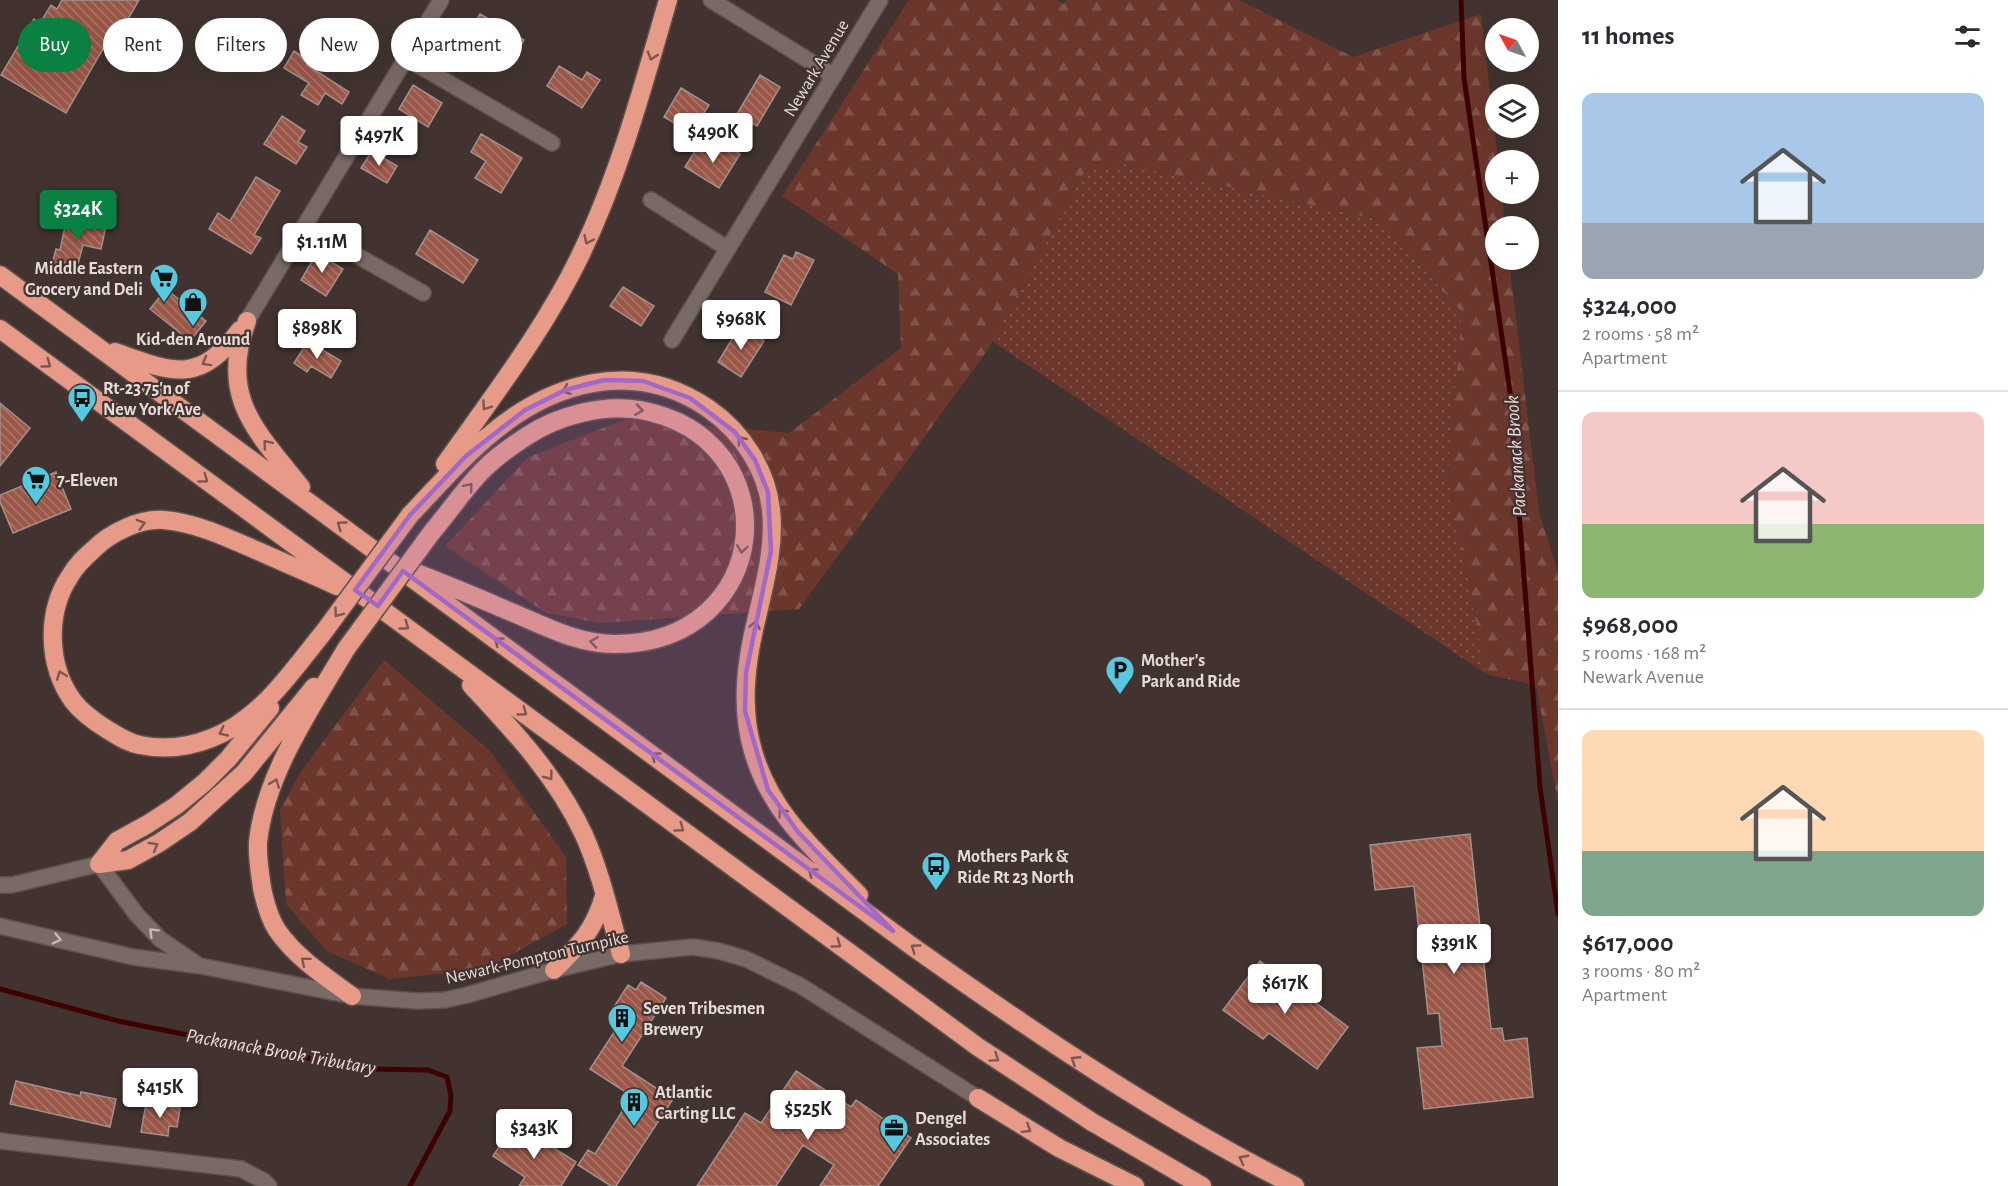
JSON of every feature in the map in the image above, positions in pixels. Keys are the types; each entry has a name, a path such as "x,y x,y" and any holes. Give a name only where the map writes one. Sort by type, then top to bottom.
{"highway":[{"path":"99,864 117,841 177,805 228,759 269,709 410,515 535,334 581,255 601,211 619,164 668,0"},
{"path":"0,275 1004,1012 1114,1085 1295,1186"},
{"path":"96,345 151,365 183,371 198,367 212,359 226,347 247,321"},
{"path":"247,321 239,342 236,363 238,385 244,408 255,430 316,507"},
{"path":"0,329 978,1047 1092,1122 1202,1186"},
{"path":"410,515 487,436 525,410 565,390 604,380 643,381 659,384 690,398 719,416 735,432 755,460 763,476 771,510 771,551 746,673 745,711 753,751 768,790 781,812 893,931"},
{"path":"99,864 128,860 159,843 190,822 244,773 346,649 432,532 484,469 528,435 572,415 609,408 631,409 669,418 687,426 719,452 738,484 743,502 745,531 740,563 727,590 715,606 686,628 650,640 615,644 575,639 394,564"},
{"path":"323,633 273,694 232,728 208,739 172,748 140,745 125,740 84,713 72,699 56,662 53,623 56,605 69,576 102,541 116,532 146,521 162,519 209,529 368,599"},
{"path":"346,649 298,731 281,766 260,827 258,864 264,900 277,930 298,955 352,996"},
{"path":"442,653 522,740 558,789 584,836 621,954"},
{"path":"554,970 581,943 598,917 604,894"},
{"path":"978,1098 1059,1148 1135,1186"}],"street":[{"path":"430,18 441,0"},
{"path":"711,0 834,76"},
{"name":"Newark Avenue","path":"672,340 880,0"},
{"path":"247,321 398,72"},
{"path":"430,72 552,143"},
{"path":"651,200 728,249"},
{"path":"305,226 423,293"},
{"path":"0,885 12,885 99,864 137,915 160,939 201,966"},
{"name":"Newark-Pompton Turnpike","path":"0,926 133,957 201,966 352,996 417,1001 445,1000 467,995 621,954 693,947 719,951 746,959 801,986 978,1098"},
{"path":"0,1141 241,1169 263,1182"}],"highlighted area":[{"path":"604,380 643,381 690,398 735,432 755,460 768,492 771,551 746,673 745,711 768,790 798,832 893,931 403,571 378,606 355,590 410,515 466,456 525,410 565,390"}],"green space":[{"path":"909,0 1055,0 1064,4 1066,0 1239,0 1353,57 1481,14 1485,72 1488,72 1489,84 1485,84 1485,138 1495,138 1497,150 1485,150 1485,204 1503,204 1504,216 1485,216 1485,270 1510,270 1539,512 1558,572 1558,803 1536,685 1486,674 1448,475 1462,312 1380,220 1124,164 1086,169 987,351 799,609 600,623 546,613 445,546 528,457 626,419 789,433 901,348 898,274 782,196"},
{"path":"1124,164 1380,220 1462,312 1448,475 1486,674 992,341 1086,169"},
{"path":"384,660 490,751 566,857 567,924 485,969 390,979 327,951 286,904 280,810 300,773"}],"building":[{"path":"62,0 139,0 129,18 103,18 103,49 91,70 91,18 43,18 51,5 57,9"},
{"path":"18,46 18,72 90,72 66,113 1,75"},
{"path":"294,51 299,54 299,72 318,72 349,92 342,104 325,93 318,105 301,95 309,83 287,70 287,63"},
{"path":"559,66 582,80 587,72 600,80 582,108 547,86"},
{"path":"760,75 780,87 757,126 737,114"},
{"path":"413,85 442,103 428,127 399,109"},
{"path":"681,88 709,105 691,133 664,117"},
{"path":"282,116 305,131 298,142 307,147 296,164 264,144"},
{"path":"481,134 522,158 501,193 475,178 486,161 471,152"},
{"path":"700,143 719,154 725,145 740,154 719,188 685,167"},
{"path":"372,151 397,166 387,183 361,168"},
{"path":"256,177 280,191 254,235 261,238 251,254 209,229 218,213 230,221"},
{"path":"68,212 107,221 101,249 83,245 75,275 51,268 56,249 60,250"},
{"path":"430,230 478,260 463,283 416,254"},
{"path":"796,252 814,260 791,305 765,292 784,255 793,259"},
{"path":"317,253 343,269 326,296 301,280"},
{"path":"623,287 654,306 641,326 610,306"},
{"path":"166,289 206,321 190,341 150,309"},
{"path":"740,326 764,341 741,377 718,362"},
{"path":"308,341 341,361 331,378 311,366 307,372 294,363"},
{"path":"0,403 30,428 0,466"},
{"name":"7-Eleven","path":"56,472 71,509 13,533 0,502 0,495"},
{"path":"1470,834 1491,1029 1502,1028 1504,1041 1527,1038 1533,1097 1424,1109 1417,1048 1442,1046 1439,1013 1428,1014 1414,886 1375,890 1370,845"},
{"path":"1260,961 1348,1027 1317,1069 1269,1033 1263,1039 1223,1010"},
{"path":"641,982 666,998 622,1066 673,1099 616,1186 611,1186 578,1165 588,1150 595,1154 632,1096 590,1069 624,1017 612,1010 628,985 636,990"},
{"path":"796,1071 851,1107 856,1100 911,1138 878,1186 820,1186 834,1165 803,1145 776,1186 697,1186 745,1113 761,1123"},
{"path":"16,1081 80,1096 81,1092 116,1099 110,1127 10,1104"},
{"path":"146,1103 180,1108 177,1127 169,1126 168,1136 141,1132"},
{"path":"513,1125 545,1146 546,1143 576,1162 561,1186 519,1186 525,1177 493,1156"}],"waterway":[{"name":"Packanack Brook","path":"1461,0 1464,78 1510,392 1540,787 1558,914"},
{"name":"Packanack Brook Tributary","path":"0,989 118,1021 278,1053 375,1069 428,1070 447,1077 451,1095 450,1111 410,1186"}],"place":[{"name":"Middle Eastern Grocery and Deli","path":"164,304"},
{"name":"Kid-den Around","path":"193,328"},
{"name":"Rt-23 75'n of New York Ave","path":"82,424"},
{"name":"7-Eleven","path":"36,506"},
{"name":"Mother's Park and Ride","path":"1120,696"},
{"name":"Mothers Park & Ride Rt 23 North","path":"936,892"},
{"name":"Seven Tribesmen Brewery","path":"622,1044"},
{"name":"Atlantic Carting LLC","path":"634,1128"},
{"name":"Dengel Associates","path":"894,1154"}]}
